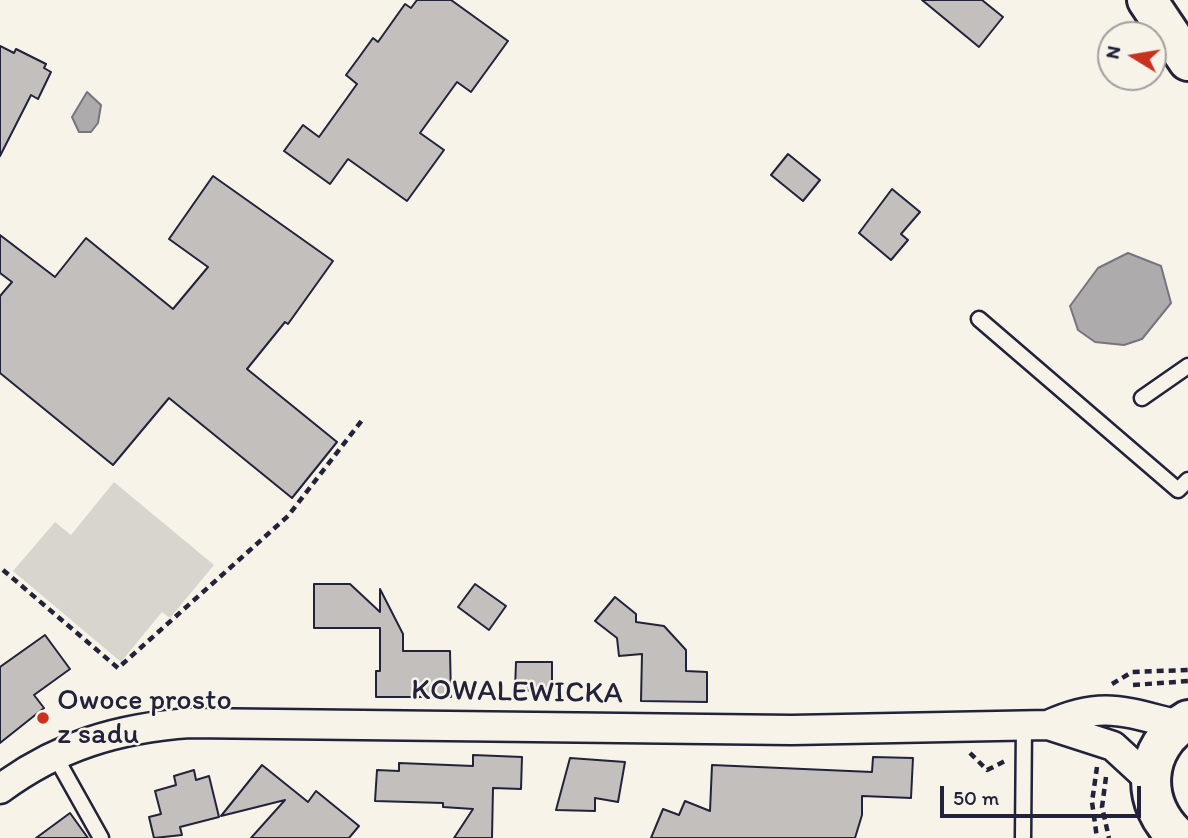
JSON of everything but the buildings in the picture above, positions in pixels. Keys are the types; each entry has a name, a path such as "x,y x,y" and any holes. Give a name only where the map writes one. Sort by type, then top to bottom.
{"street":[{"path":"1147,0 1188,61"},
{"name":"KOWALEWICKA","path":"1036,725 1072,713 1118,709 1183,723"},
{"name":"KOWALEWICKA","path":"0,789 54,754 120,731 190,723 792,730 1036,725 1112,746 1150,779"},
{"path":"1164,832 1154,808 1150,779 1158,749 1183,723"}],"lane":[{"path":"979,319 1178,490 1188,480"},
{"path":"1142,398 1188,368"},
{"path":"1023,838 1036,725"},
{"path":"54,754 101,838"}],"path":[{"path":"3,569 118,668 288,516 363,419"},
{"path":"1108,688 1132,672 1188,670"},
{"path":"1130,686 1188,681"},
{"path":"1097,756 1091,802 1097,838"},
{"path":"1108,769 1102,807 1109,838"}],"shaded area":[{"path":"87,92 101,105 98,123 91,132 79,132 72,117"},
{"path":"1128,253 1161,266 1171,303 1142,339 1124,345 1095,342 1078,330 1070,306 1098,268"},
{"path":"114,482 214,565 170,618 162,612 121,662 13,571 55,522 71,535"}],"place":[{"name":"Owoce prosto z sadu","path":"43,718"}]}
